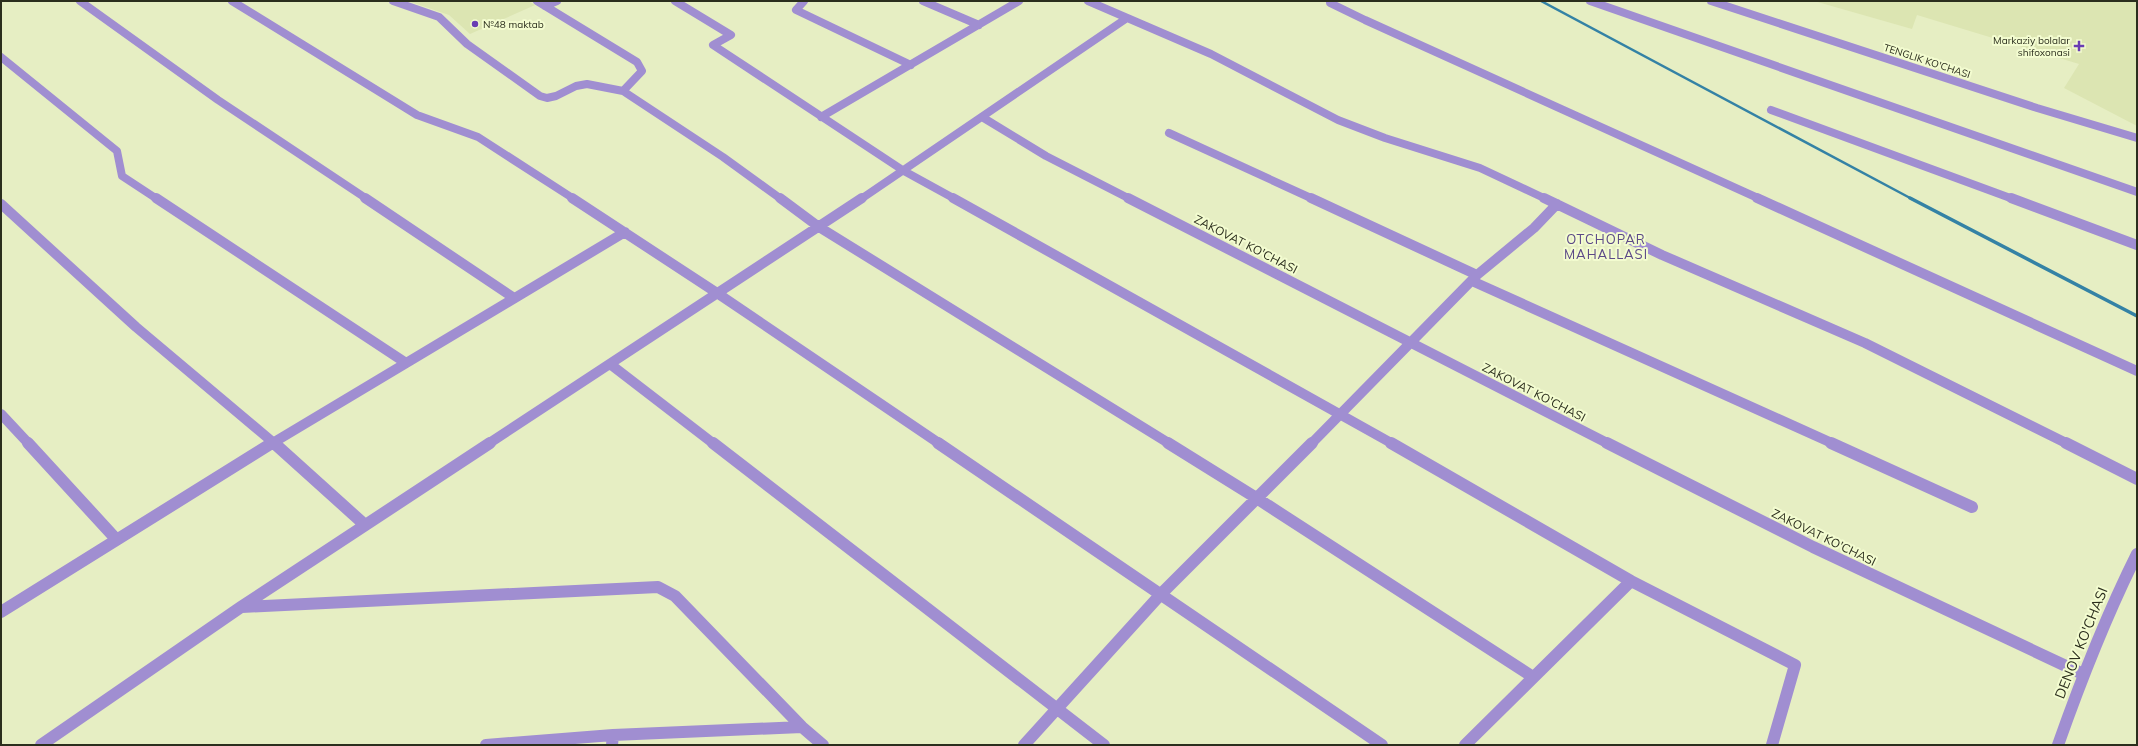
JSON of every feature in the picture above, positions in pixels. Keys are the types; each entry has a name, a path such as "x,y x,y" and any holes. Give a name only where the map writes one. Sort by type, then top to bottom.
{"street":[{"path":"80,1 218,100 514,298"},
{"path":"232,1 417,115 478,137 625,232 1382,745"},
{"path":"393,1 439,17 467,44 540,96 547,98 556,96 576,86 587,84 623,91 722,157 819,227 1258,499 1533,677"},
{"path":"537,1 637,62 642,71 623,91"},
{"path":"545,6 556,1"},
{"path":"675,1 731,35 713,45 904,171 1340,414 1631,581 1795,665 1772,745"},
{"path":"804,1 796,10 911,65"},
{"path":"923,1 979,25"},
{"path":"821,117 1019,1"},
{"path":"1088,1 1211,54 1338,120 1385,138 1480,168 1662,255 1865,343 2137,479"},
{"path":"1330,1 1330,3 1365,20 2137,371"},
{"path":"1590,1 2137,192"},
{"name":"TENGLIK KO'CHASI","path":"1711,1 2038,108 2137,138"},
{"path":"41,745 241,607 904,171 1127,18"},
{"path":"1,57 117,151 122,176 406,363"},
{"path":"1771,110 2137,245"},
{"name":"ZAKOVAT KO'CHASI","path":"982,117 1046,156 1410,344 1813,547 2083,674"},
{"path":"1169,133 1474,278 1972,507"},
{"path":"1,204 136,327 273,443 364,526"},
{"path":"1024,745 1161,594 1258,499 1474,278 1534,228 1557,204"},
{"path":"1,612 116,539 273,443 625,232"},
{"path":"610,364 1104,745"},
{"path":"1,414 116,539"},
{"name":"DENOV KO'CHASI","path":"2058,745 2083,674 2117,594 2137,554"},
{"path":"1466,745 1631,581"},
{"path":"241,607 658,587 675,596 802,726 823,745"},
{"path":"486,745 613,740 802,726"}],"shaded area":[{"name":"№48 maktab","path":"408,1 528,1 535,5 470,34 449,15"},
{"name":"Markaziy bolalar shifoxonasi","path":"1814,1 2137,1 2137,126 2064,88 2079,64 1917,15 1912,29"}],"waterway":[{"path":"1541,1 1912,199"},
{"path":"1910,198 2137,316"}],"place":[{"name":"№48 maktab","path":"475,24"},
{"name":"Markaziy bolalar shifoxonasi","path":"2079,46"}],"district":[{"name":"OTCHOPAR MAHALLASI","path":"1606,246"}]}
